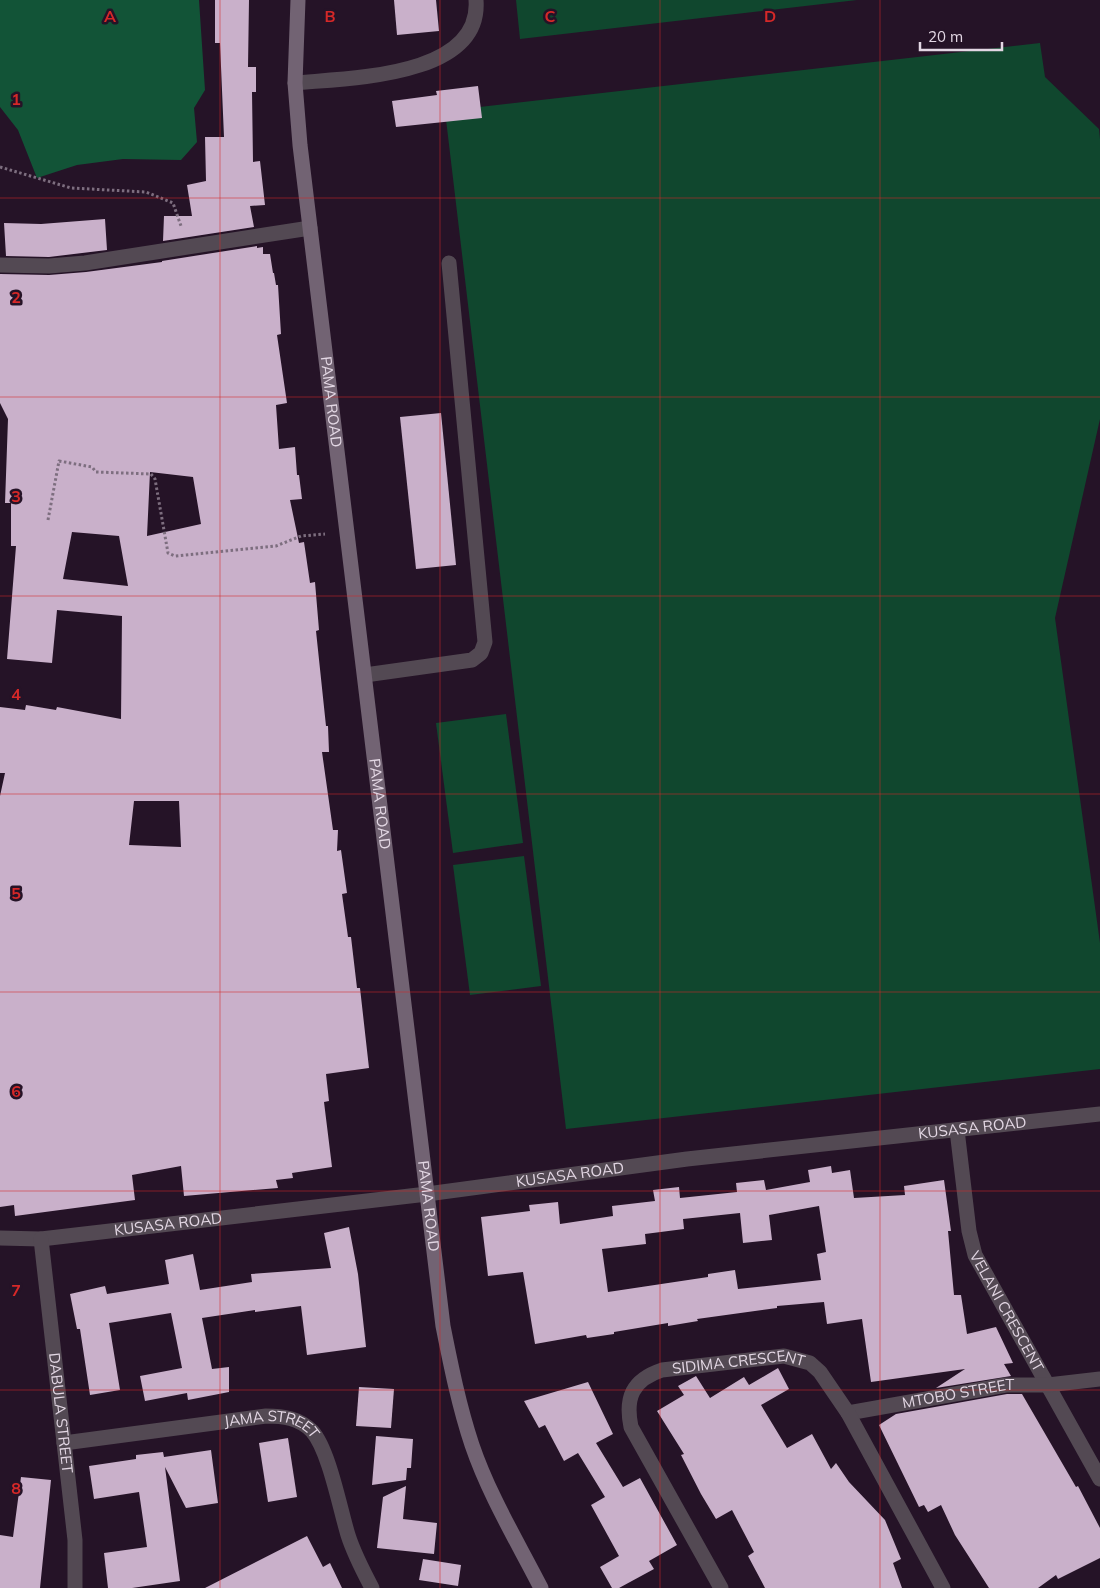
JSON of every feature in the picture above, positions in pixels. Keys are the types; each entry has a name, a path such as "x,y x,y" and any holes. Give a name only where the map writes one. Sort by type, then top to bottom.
{"street":[{"name":"PAMA ROAD","path":"298,0 295,83 310,228 443,1326 453,1375 472,1445 493,1498 542,1588"},
{"path":"295,83 388,73 422,65 447,53 464,39 472,26 476,0"},
{"path":"0,265 49,266 86,263 310,228"},
{"path":"365,675 472,660 481,653 485,642 449,263"},
{"name":"KUSASA ROAD","path":"0,1238 41,1239 427,1194 687,1159 1100,1114"},
{"name":"VELANI CRESCENT","path":"958,1130 969,1231 975,1255 1100,1480"},
{"name":"DABULA STREET","path":"41,1239 75,1540 75,1588"},
{"name":"SIDIMA CRESCENT","path":"721,1588 631,1427 627,1411 629,1398 636,1386 647,1375 662,1370 784,1356 810,1363 820,1372 848,1413 943,1588"},
{"name":"MTOBO STREET","path":"848,1413 1006,1385 1048,1385 1100,1379"},
{"name":"JAMA STREET","path":"64,1443 266,1416 284,1416 300,1422 312,1432 322,1449 349,1538 372,1588"}],"path":[{"path":"0,167 71,188 146,192 173,203 189,247"},
{"path":"48,520 59,461 92,467 96,472 151,474 155,479 168,554 175,556 276,546 301,536 348,531"}],"green space":[{"path":"0,0 199,0 205,90 194,108 197,142 181,160 123,159 77,165 37,178 18,130 0,107"},
{"path":"516,0 857,0 520,39"},
{"path":"1040,43 1045,77 1099,129 1100,139 1100,419 1055,618 1100,943 1100,1069 566,1129 445,111"},
{"path":"506,714 523,843 453,853 436,723"},
{"path":"524,856 541,986 470,995 453,865"}],"building":[{"path":"215,0 249,0 248,67 256,67 256,92 252,92 253,162 260,161 265,205 250,206 254,227 163,241 164,216 192,216 187,185 206,181 205,137 224,137 220,43 215,43"},
{"path":"394,0 436,0 439,31 397,35"},
{"path":"478,86 482,118 396,127 392,101 437,95 436,91"},
{"path":"105,219 107,250 49,257 6,256 4,223 41,224"},
{"path":"257,246 257,248 263,247 263,254 270,254 276,285 278,285 281,334 277,335 287,403 276,405 279,449 295,447 297,475 299,475 302,499 290,500 299,543 304,542 310,583 315,582 319,630 316,631 326,726 328,726 329,752 322,752 333,830 338,830 337,851 341,850 347,893 342,894 348,937 351,937 357,988 360,988 369,1068 326,1074 329,1101 324,1102 332,1167 292,1173 293,1178 276,1180 278,1188 184,1196 181,1166 132,1175 135,1200 15,1216 14,1205 0,1207 0,796 5,773 0,773 0,707 25,710 26,705 56,710 57,707 121,719 122,616 57,610 52,663 7,659 16,546 11,546 11,503 5,503 8,419 0,403 0,274 49,275 86,272","holes":["150,472 193,477 201,524 147,536","72,532 119,536 128,586 63,579","134,801 179,801 181,847 129,845"]},
{"path":"441,413 456,565 416,569 400,417"},
{"path":"831,1166 832,1173 850,1170 854,1198 905,1195 904,1186 944,1180 951,1231 948,1231 954,1295 961,1295 967,1334 996,1327 1013,1363 1004,1364 1011,1376 936,1388 965,1369 871,1382 862,1319 827,1324 824,1302 777,1306 777,1308 697,1319 698,1321 668,1326 668,1323 614,1332 614,1334 587,1338 586,1335 535,1344 523,1272 488,1276 481,1217 530,1211 529,1205 558,1202 560,1224 613,1216 612,1206 655,1201 653,1190 679,1187 680,1198 737,1192 736,1183 764,1180 766,1190 810,1182 808,1170","holes":["819,1206 826,1252 817,1254 821,1280 738,1289 735,1270 708,1274 708,1277 608,1292 602,1249 646,1244 645,1234 684,1229 683,1219 740,1213 743,1243 772,1240 769,1215"]},
{"path":"349,1227 358,1274 366,1347 307,1355 301,1306 255,1312 255,1310 202,1318 212,1369 229,1367 229,1392 188,1400 187,1393 145,1401 140,1376 182,1368 171,1313 109,1323 120,1390 90,1395 80,1329 77,1329 70,1294 105,1286 107,1294 169,1284 165,1260 193,1254 200,1290 252,1282 251,1274 331,1268 324,1233"},
{"path":"778,1368 789,1389 761,1405 787,1448 812,1434 831,1469 836,1463 849,1482 885,1520 901,1559 893,1563 902,1588 765,1588 748,1556 754,1552 732,1510 716,1519 701,1494 681,1455 684,1454 657,1411 684,1395 678,1386 696,1376 710,1398 744,1377 749,1385"},
{"path":"588,1382 613,1434 596,1443 623,1487 640,1478 677,1545 649,1561 654,1569 619,1588 612,1588 600,1567 619,1556 591,1505 605,1497 578,1453 564,1461 545,1425 539,1428 524,1401"},
{"path":"359,1387 394,1389 391,1428 356,1426"},
{"path":"1007,1394 1022,1394 1076,1487 1078,1486 1100,1528 1100,1558 1058,1579 1056,1575 1038,1588 989,1588 955,1535 941,1505 928,1512 924,1505 919,1507 879,1425 896,1414"},
{"path":"376,1436 413,1439 411,1468 407,1468 406,1480 372,1485"},
{"path":"288,1438 297,1497 268,1502 259,1443"},
{"path":"211,1450 218,1503 186,1508 165,1467 180,1581 132,1588 108,1588 104,1553 147,1547 139,1492 94,1499 89,1466 136,1459 136,1455 163,1452 164,1457"},
{"path":"21,1477 51,1480 40,1588 0,1588 0,1535 13,1537"},
{"path":"406,1486 403,1519 437,1523 434,1554 377,1548 383,1497"},
{"path":"307,1536 323,1567 330,1563 342,1588 205,1588"},
{"path":"423,1559 461,1565 458,1586 419,1580"}]}
